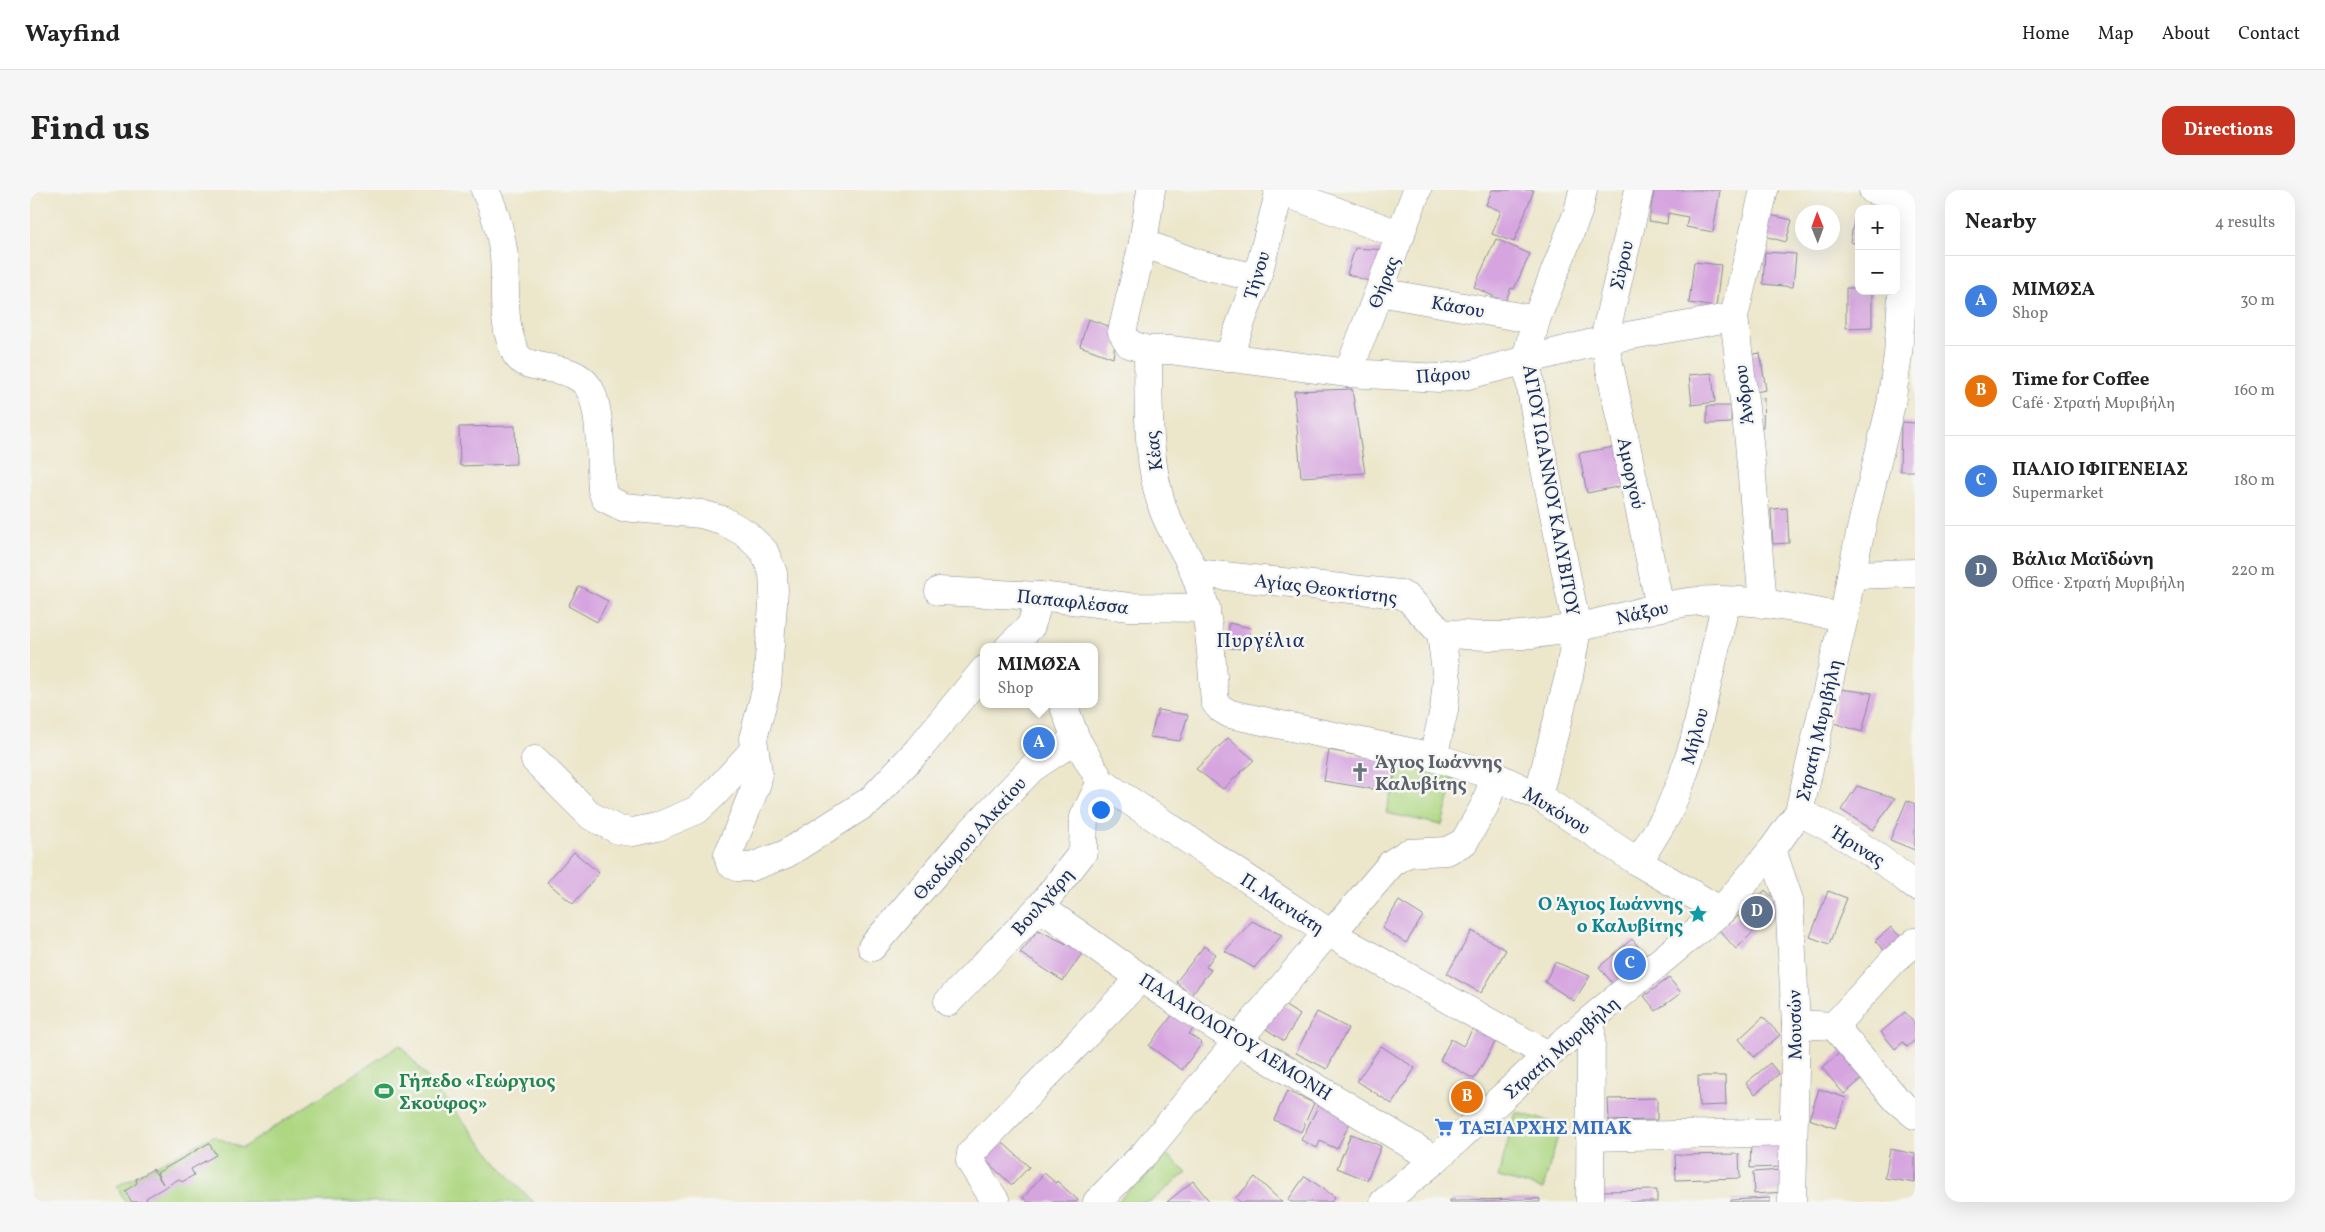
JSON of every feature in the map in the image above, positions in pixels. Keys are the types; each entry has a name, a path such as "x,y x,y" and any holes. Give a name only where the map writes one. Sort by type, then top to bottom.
{"street":[{"path":"485,190 499,228 504,257 504,312 517,355 524,361 569,372 581,378 590,389 596,408 602,490 605,498 623,507 700,514 722,520 745,533 764,551 773,572 774,590 767,686 755,729 754,750 758,772 757,783 728,855 730,863 737,867 751,868 786,854 871,800 918,750 980,675"},
{"path":"1148,350 1128,344 1122,332 1143,243 1150,190"},
{"path":"1279,190 1401,235"},
{"name":"Τήνου","path":"1228,358 1257,278 1279,190"},
{"name":"Θήρας","path":"1348,373 1417,190"},
{"name":"ΑΓΙΟΥ ΙΩΑΝΝΟΥ ΚΑΛΥΒΙΤΟΥ","path":"1538,796 1569,676 1577,628 1543,459 1526,358 1536,320 1578,212 1583,190"},
{"name":"Σύρου","path":"1604,340 1639,190"},
{"name":"Άνδρου","path":"1763,604 1734,317 1764,190"},
{"path":"1873,190 1915,203"},
{"name":"Στρατή Μυριβήλη","path":"1385,1201 1435,1160 1548,1055 1721,911 1772,850 1799,812 1844,616 1850,575 1891,404 1898,355 1904,266 1915,203"},
{"path":"1143,243 1199,264 1257,278"},
{"name":"Κάσου","path":"1379,292 1536,320"},
{"name":"Πάρου","path":"1148,350 1171,350 1348,373 1440,378 1468,375 1526,358 1604,340 1734,317"},
{"name":"Αμοργού","path":"1604,340 1660,607"},
{"name":"Κέας","path":"1148,350 1150,445 1153,467 1163,510 1195,574 1206,608 1215,702 1220,708 1230,714"},
{"path":"1850,575 1915,573"},
{"name":"Αγίας Θεοκτίστης","path":"1195,574 1400,594 1409,599 1441,633"},
{"name":"Παπαφλέσσα","path":"940,591 1040,596 1129,607 1206,608"},
{"path":"1019,643 1036,636 1040,596"},
{"name":"Νάξου","path":"1441,633 1486,638 1527,636 1577,628 1660,607 1691,602 1726,601 1763,604 1844,616"},
{"name":"Μήλου","path":"1638,862 1667,815 1682,779 1694,742 1726,601"},
{"path":"1433,758 1444,710 1447,680 1441,633"},
{"name":"Π. Μανιάτη","path":"1064,708 1076,739 1101,782 1331,934 1548,1055"},
{"name":"Μυκόνου","path":"1230,714 1433,758 1495,776 1538,796 1638,862 1721,911"},
{"name":"Θεοδώρου Αλκαίου","path":"872,947 966,837 1032,768 1076,739"},
{"path":"535,760 591,816 618,830 633,832 657,827 697,810 754,750"},
{"path":"1097,1202 1145,1154 1321,940 1331,934 1392,863 1408,853 1447,851 1464,842 1485,805 1495,776"},
{"name":"Βουλγάρη","path":"948,1002 1040,907 1083,852 1084,817 1101,782"},
{"name":"Ήρινας","path":"1799,812 1839,831 1893,868 1915,886"},
{"name":"Μουσών","path":"1772,850 1789,900 1796,1024 1792,1202"},
{"name":"ΠΑΛΑΙΟΛΟΓΟΥ ΛΕΜΟΝΗ","path":"1040,907 1141,978 1237,1040 1332,1095 1435,1160"},
{"path":"1834,1026 1893,961 1915,942"},
{"path":"996,1202 970,1161 971,1153 1141,978"},
{"path":"1590,1202 1591,1021"},
{"path":"1796,1024 1834,1026 1897,1100 1915,1115"},
{"path":"1590,1137 1793,1132"}],"green space":[{"path":"1397,763 1455,776 1442,825 1386,813"},
{"name":"Γήπεδο «Γεώργιος Σκούφος»","path":"400,1045 519,1188 534,1202 125,1202 117,1186 213,1136 242,1148"},
{"path":"1516,1112 1561,1125 1543,1189 1498,1177"},
{"path":"1165,1153 1187,1172 1150,1202 1117,1202"}],"building":[{"path":"1492,190 1534,190 1514,242 1492,234 1501,211 1486,205"},
{"path":"1654,190 1720,190 1713,232 1686,227 1688,217 1668,213 1667,224 1649,221"},
{"path":"1766,214 1792,220 1786,242 1761,235"},
{"path":"1855,216 1855,243 1850,242"},
{"path":"1496,239 1530,254 1514,289 1511,288 1505,302 1474,287"},
{"path":"1355,248 1387,250 1374,283 1347,274"},
{"path":"1765,252 1796,254 1793,287 1763,284"},
{"path":"1694,262 1721,265 1716,307 1689,303"},
{"path":"1846,288 1855,288 1855,295 1872,295 1872,327 1846,328"},
{"path":"1088,319 1117,329 1113,358 1080,346"},
{"path":"1760,353 1766,390 1750,393 1744,356"},
{"path":"1712,373 1715,402 1692,405 1689,375"},
{"path":"1352,389 1365,473 1301,477 1294,391"},
{"path":"1752,397 1764,398 1763,427 1751,427"},
{"path":"1707,406 1731,406 1731,423 1707,424"},
{"path":"1901,422 1915,423 1915,471 1900,471"},
{"path":"515,426 516,464 460,466 459,427"},
{"path":"1620,446 1627,485 1587,493 1579,453"},
{"path":"1787,508 1789,543 1773,544 1771,509"},
{"path":"579,586 608,601 597,622 568,606"},
{"path":"1229,623 1251,628 1247,649 1228,648"},
{"path":"1840,689 1872,693 1862,732 1831,722"},
{"path":"1158,710 1188,715 1180,741 1150,737"},
{"path":"1228,738 1254,760 1223,789 1196,769"},
{"name":"Άγιος Ιωάννης Καλυβίτης","path":"1329,750 1397,763 1391,792 1324,781"},
{"path":"1857,786 1895,798 1873,830 1841,810"},
{"path":"1907,800 1915,804 1915,850 1890,840"},
{"path":"574,852 599,873 573,904 547,882"},
{"path":"1765,890 1782,906 1764,925 1748,910"},
{"path":"1828,891 1847,898 1829,944 1810,937"},
{"path":"1399,901 1423,916 1406,943 1382,928"},
{"path":"1738,916 1754,931 1736,949 1719,930"},
{"path":"1252,921 1282,935 1254,968 1225,951"},
{"path":"1891,927 1905,942 1889,956 1875,941"},
{"path":"1038,930 1083,952 1063,981 1020,953"},
{"path":"1472,931 1506,950 1481,993 1447,974"},
{"path":"1632,939 1647,957 1614,985 1599,967"},
{"path":"1204,946 1215,954 1206,967 1211,970 1191,995 1176,982"},
{"path":"1555,962 1590,976 1574,1001 1545,982"},
{"path":"1669,978 1681,993 1656,1011 1644,996"},
{"path":"1279,1002 1300,1015 1284,1041 1263,1027"},
{"path":"1317,1012 1348,1028 1327,1069 1296,1053"},
{"path":"1905,1012 1915,1024 1915,1040 1907,1047 1903,1042 1895,1049 1881,1032"},
{"path":"1173,1014 1193,1029 1189,1034 1202,1043 1182,1070 1149,1046"},
{"path":"1763,1017 1780,1035 1754,1057 1739,1039"},
{"path":"1478,1020 1501,1032 1474,1079 1440,1060 1451,1039 1463,1046"},
{"path":"1381,1046 1415,1068 1392,1104 1357,1081"},
{"path":"1844,1049 1868,1074 1844,1094 1822,1068"},
{"path":"1770,1063 1779,1074 1755,1094 1746,1083"},
{"path":"1698,1076 1725,1076 1726,1105 1699,1106"},
{"path":"1819,1089 1846,1098 1835,1128 1809,1119"},
{"path":"1287,1091 1314,1103 1301,1132 1274,1120"},
{"path":"1323,1097 1355,1113 1337,1149 1320,1141 1317,1148 1301,1140"},
{"path":"1657,1098 1657,1120 1609,1121 1608,1099"},
{"path":"1351,1134 1381,1146 1367,1180 1337,1168"},
{"path":"1001,1141 1029,1167 1012,1185 984,1159"},
{"path":"209,1143 216,1155 191,1169 194,1175 182,1182 179,1179 146,1198 147,1200 144,1202 132,1202 125,1191 137,1183 136,1179 153,1169 163,1184 157,1173"},
{"path":"1751,1143 1782,1143 1781,1167 1750,1168"},
{"path":"1890,1149 1915,1154 1915,1183 1885,1178"},
{"path":"1739,1154 1740,1178 1676,1180 1675,1155"},
{"path":"1782,1170 1784,1192 1754,1194 1753,1172"},
{"path":"1044,1173 1056,1183 1057,1181 1078,1200 1076,1202 1028,1202 1023,1198"},
{"path":"1305,1176 1335,1197 1331,1202 1291,1202 1288,1200"},
{"path":"1255,1177 1282,1202 1240,1202 1236,1198"},
{"path":"1193,1181 1210,1202 1167,1202"},
{"path":"1657,1190 1657,1202 1602,1202 1602,1191"},
{"path":"1770,1198 1770,1202 1731,1202 1731,1200"},
{"path":"1540,1199 1540,1202 1450,1202 1450,1200"}],"place":[{"name":"MIMØΣΑ","path":"1039,743"},
{"name":"Άγιος Ιωάννης Καλυβίτης","path":"1360,772"},
{"name":"Βάλια Μαϊδώνη","path":"1757,912"},
{"name":"Ο Άγιος Ιωάννης ο Καλυβίτης","path":"1698,914"},
{"name":"ΠΑΛΙΟ ΙΦΙΓΕΝΕΙΑΣ","path":"1630,964"},
{"name":"Γήπεδο «Γεώργιος Σκούφος»","path":"384,1091"},
{"name":"Time for Coffee","path":"1467,1097"},
{"name":"ΤΑΞΙΑΡΧΗΣ ΜΠΑΚ","path":"1444,1127"}],"district":[{"name":"Πυργέλια","path":"1261,640"}]}
